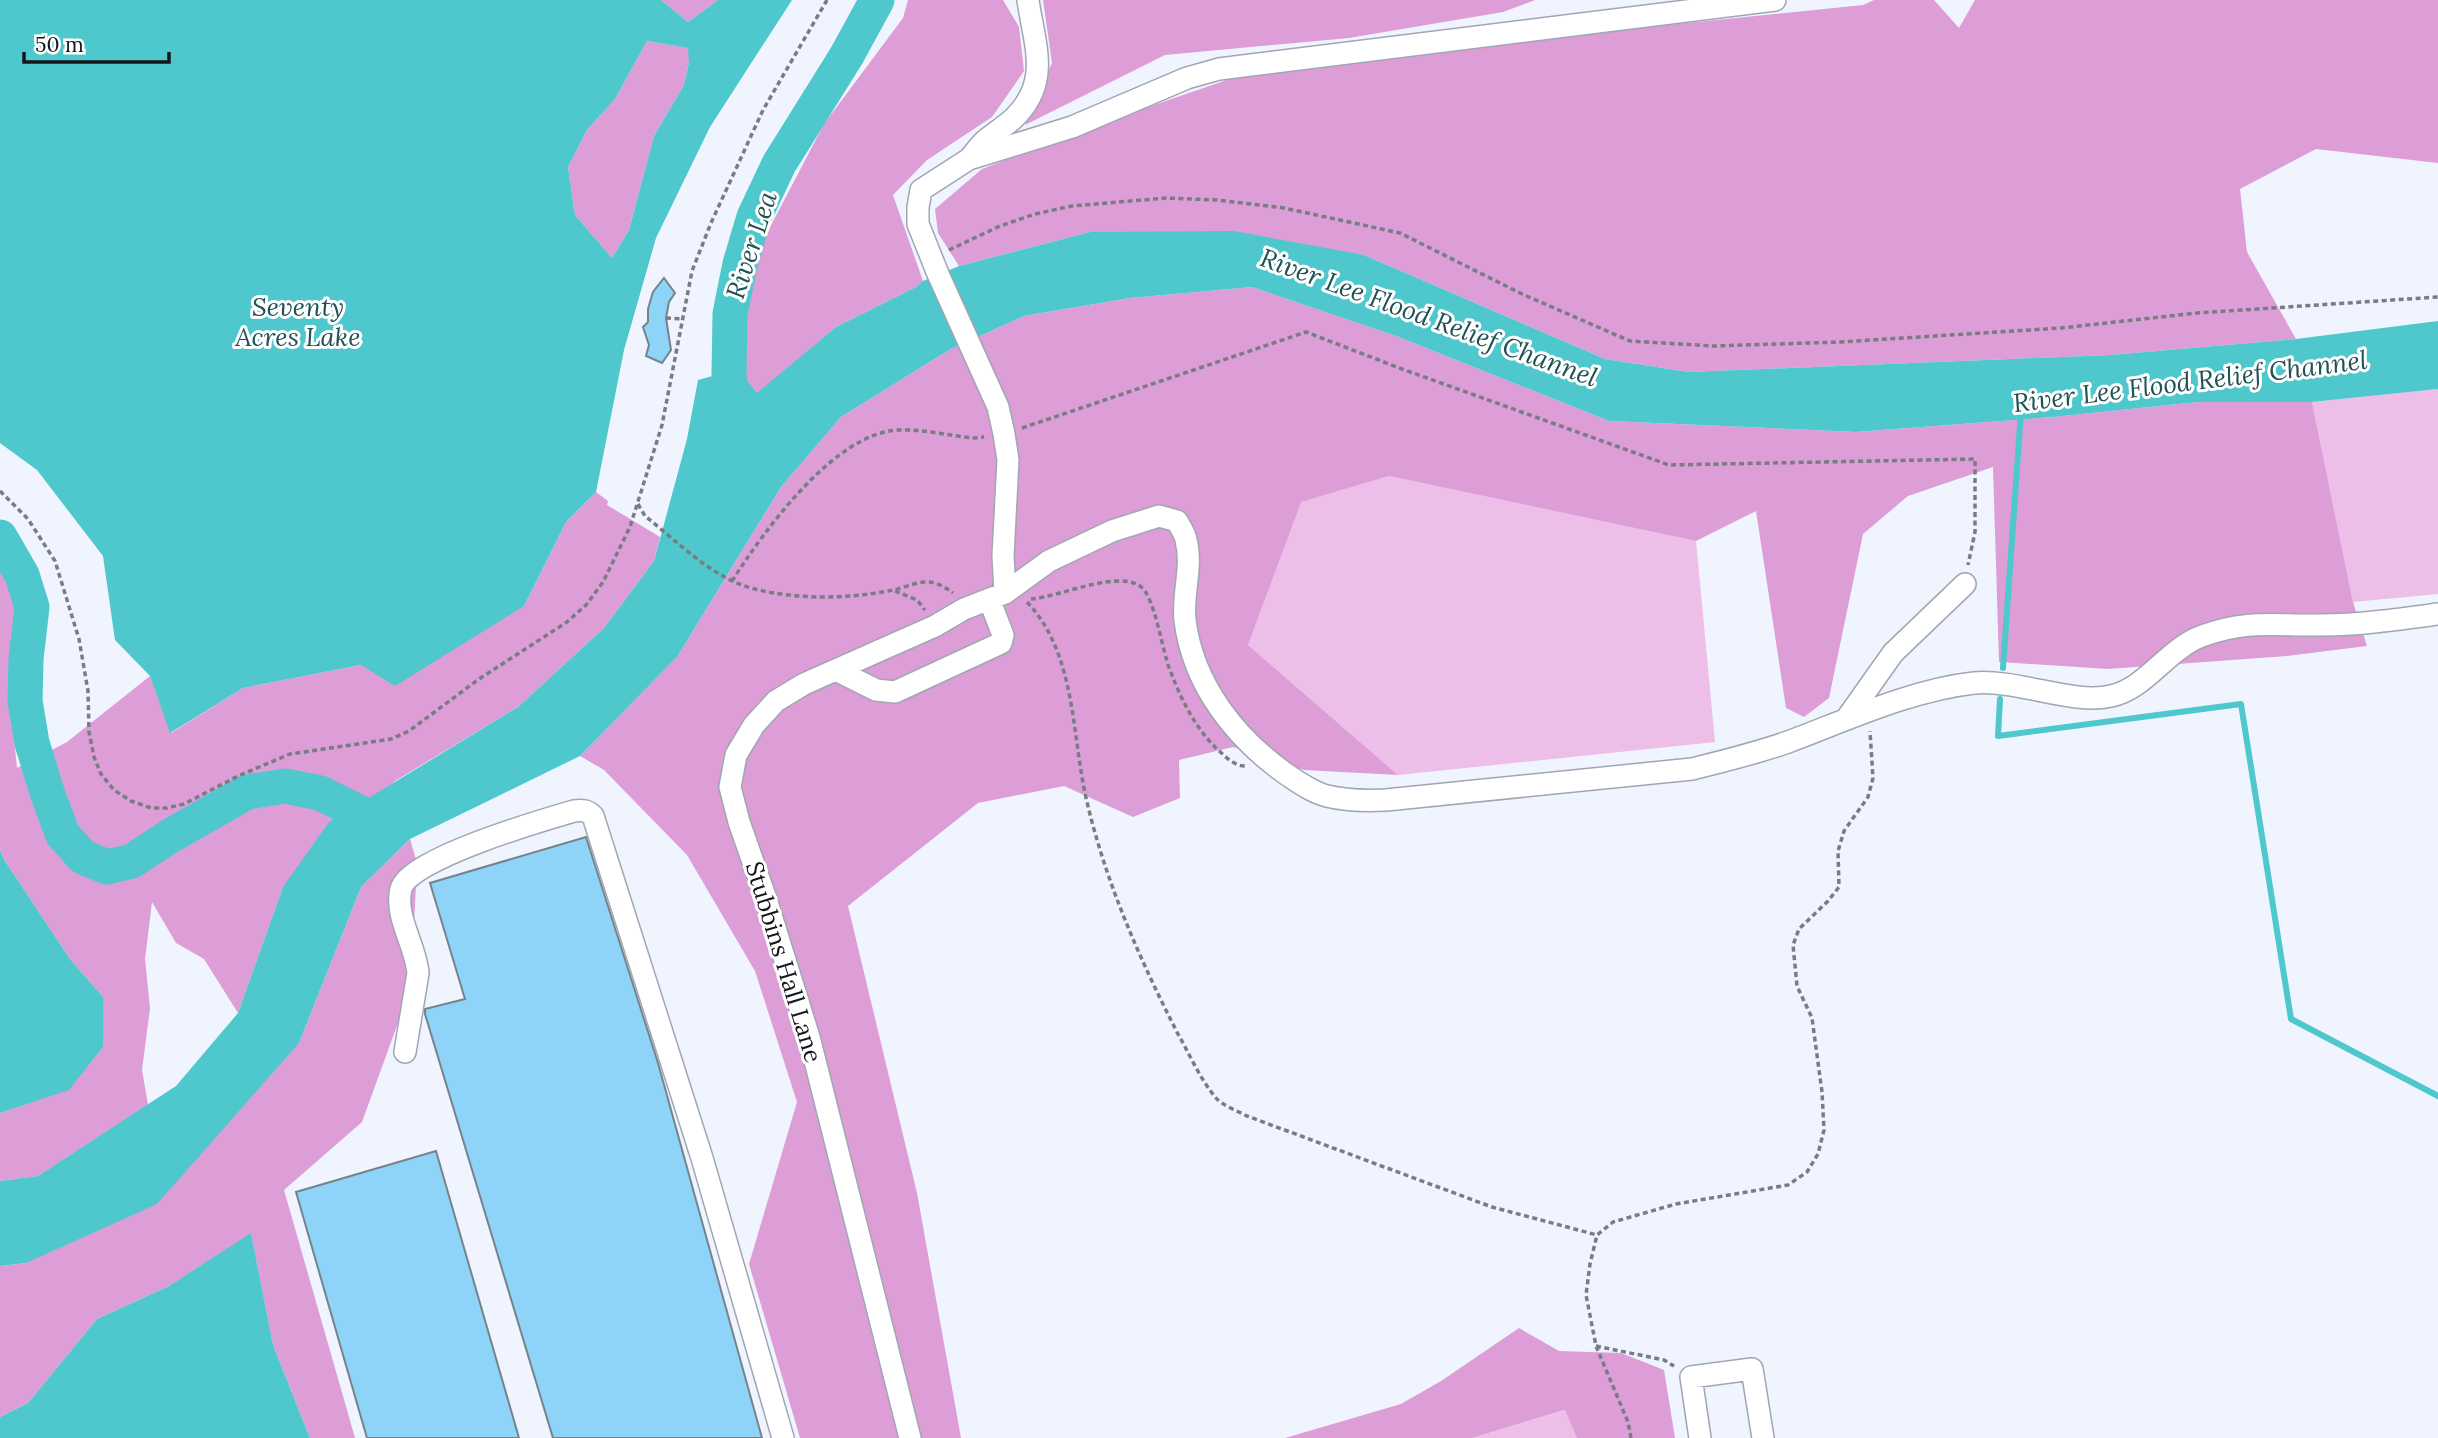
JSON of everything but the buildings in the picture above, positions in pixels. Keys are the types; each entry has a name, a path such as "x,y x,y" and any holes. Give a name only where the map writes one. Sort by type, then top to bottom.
{"lane":[{"path":"969,159 985,140 1015,117 1032,93 1038,70 1038,48 1028,0"},
{"path":"836,670 876,690 895,692 1001,643 1003,635 997,596 1003,556 1008,460 1004,434 998,407 918,224 921,190 969,159 1072,127 1187,78 1219,69 1775,0"},
{"name":"Stubbins Hall Lane","path":"910,1438 808,1037 730,787 736,755 754,725 776,701 804,684 997,596 1049,561 1112,531 1159,516 1177,521 1186,539 1189,566 1185,617 1189,644 1215,701 1251,747 1273,765"},
{"path":"1847,718 1893,653 1965,584"},
{"path":"1273,765 1325,796 1356,801 1692,769 1741,758 1871,710 1975,683 2008,684 2087,697 2110,697 2134,686 2173,652 2200,637 2251,623 2324,625 2438,614"},
{"path":"405,1052 418,973 401,905 400,890 405,879 437,861 515,828 574,811 589,812 593,816 702,1158 783,1438"},
{"path":"1700,1438 1691,1377 1752,1369 1763,1438"}],"path":[{"path":"0,491 28,519 55,561 79,639 88,691 89,732 94,757 101,774 114,790 131,801 151,808 184,804 238,775 290,754 391,740 409,731 461,692 566,622 587,604 617,556 638,504 662,425 692,271 763,110 827,0"},
{"path":"935,265 940,255 969,239 1035,214 1072,206 1166,198 1217,200 1284,208 1400,233 1522,294 1630,341 1714,346 1840,342 2048,328 2197,313 2438,297"},
{"path":"666,318 683,319"},
{"path":"730,581 751,551 823,469 875,434 898,430 974,438 1004,434 1306,332 1669,465 1975,459 1975,532 1965,584"},
{"path":"638,504 645,516 730,581 763,591 850,596 893,590 926,581 940,584 953,592 964,609"},
{"path":"1273,765 1240,766 1227,759 1199,730 1169,668 1154,609 1140,585 1115,580 1047,597 1024,599 1037,612 1047,631 1069,686 1086,801 1103,862 1153,985 1200,1074 1217,1100 1247,1116 1492,1207 1597,1235"},
{"path":"893,590 918,600 934,626"},
{"path":"1631,1438 1628,1422 1596,1346 1586,1295 1597,1235 1613,1222 1676,1204 1788,1185 1807,1172 1818,1154 1824,1130 1822,1092 1812,1018 1797,986 1793,945 1799,929 1839,887 1838,851 1844,831 1868,797 1873,778 1869,743 1871,710"},
{"path":"1596,1346 1664,1360 1691,1377"}],"shaded area":[{"path":"661,0 718,0 688,22"},
{"path":"908,0 1003,0 1019,27 1024,71 992,117 927,160 893,195 923,281 836,327 757,394 738,369 755,256 824,124 903,18"},
{"path":"1043,0 1535,0 1503,12 1349,38 1165,55 1025,125 1052,63"},
{"path":"1874,0 1934,0 1959,28 1975,0 2438,0 2438,163 2316,149 2240,189 2247,252 2296,339 2110,355 1689,372 1605,359 1364,255 1090,232 959,266 938,233 935,209 982,169 1096,125 1250,72 1461,46 1863,5"},
{"path":"647,41 689,48 689,62 684,85 654,136 629,230 612,258 575,215 568,167 587,130 615,99"},
{"path":"1252,287 1396,336 1609,421 1856,432 2053,417 2198,402 2312,402 2353,602 2367,646 2287,656 2108,669 1999,662 1993,467 1908,496 1863,534 1829,698 1804,717 1786,708 1756,511 1696,541 1389,476 1301,502 1248,645 1398,775 1304,770 1233,747 1179,760 1180,798 1133,817 1064,786 978,803 848,906 917,1193 961,1438 800,1438 749,1264 797,1102 755,971 687,855 604,770 580,756 677,657 781,487 841,417 949,350 1024,316 1130,298"},
{"path":"2438,389 2438,594 2353,602 2312,402"},
{"path":"1389,476 1696,541 1715,742 1398,775 1248,645 1300,502"},
{"path":"596,492 608,501 607,505 660,537 654,561 604,628 518,707 395,781 283,887 238,1013 204,959 176,943 152,902 145,959 150,1008 142,1070 148,1105 38,1176 0,1181 0,1113 69,1089 103,1047 103,997 70,959 0,850 0,530 9,525 35,581 8,678 17,768 67,742 150,676 171,733 243,688 361,665 524,606 566,522"},
{"path":"410,839 417,863 411,987 362,1122 284,1190 355,1438 310,1438 273,1345 251,1234 169,1286 97,1319 28,1403 0,1417 0,1266 26,1263 299,1043 361,887"},
{"path":"1519,1328 1559,1351 1621,1353 1664,1370 1675,1438 1577,1438 1565,1410 1472,1438 1285,1438 1401,1404 1441,1381"},
{"path":"1566,1410 1577,1438 1472,1438"}],"water":[{"name":"Seventy Acres Lake","path":"0,0 661,0 688,22 718,0 792,0 710,127 656,238 624,350 596,492 566,522 524,606 395,686 361,665 243,688 170,733 150,676 115,640 103,556 37,470 0,443","holes":["647,41 688,48 689,62 684,85 654,136 629,230 612,258 575,215 568,167 587,130 615,99"]},
{"name":"River Lee Flood Relief Channel","path":"1234,231 1364,255 1605,359 1689,372 2110,355 2296,339 2438,321 2438,389 2312,402 2198,402 2053,417 1856,432 1609,421 1396,336 1252,287 1130,298 1024,316 949,350 841,417 781,487 677,657 580,756 410,839 361,887 299,1043 157,1204 26,1263 0,1266 0,1181 38,1176 176,1086 238,1013 283,887 329,822 518,707 604,628 654,561 687,439 698,380 738,369 757,393 836,327 923,281 959,266 1090,232"},
{"path":"0,850 70,959 103,997 103,1047 69,1090 0,1113"},
{"path":"251,1233 273,1345 310,1438 0,1438 0,1417 28,1403 97,1319 169,1286"}],"waterway":[{"name":"River Lea","path":"732,417 729,374 730,314 740,264 754,217 779,164 847,55 877,0"},
{"name":"River Lee Flood Relief Channel","path":"2003,668 2021,411"},
{"path":"0,537 22,575 32,607 26,659 25,701 32,743 63,835 83,857 107,867 132,861 247,792 285,786 320,793 381,823"},
{"path":"2000,699 1998,736 2241,704 2291,1019 2438,1096"}]}
